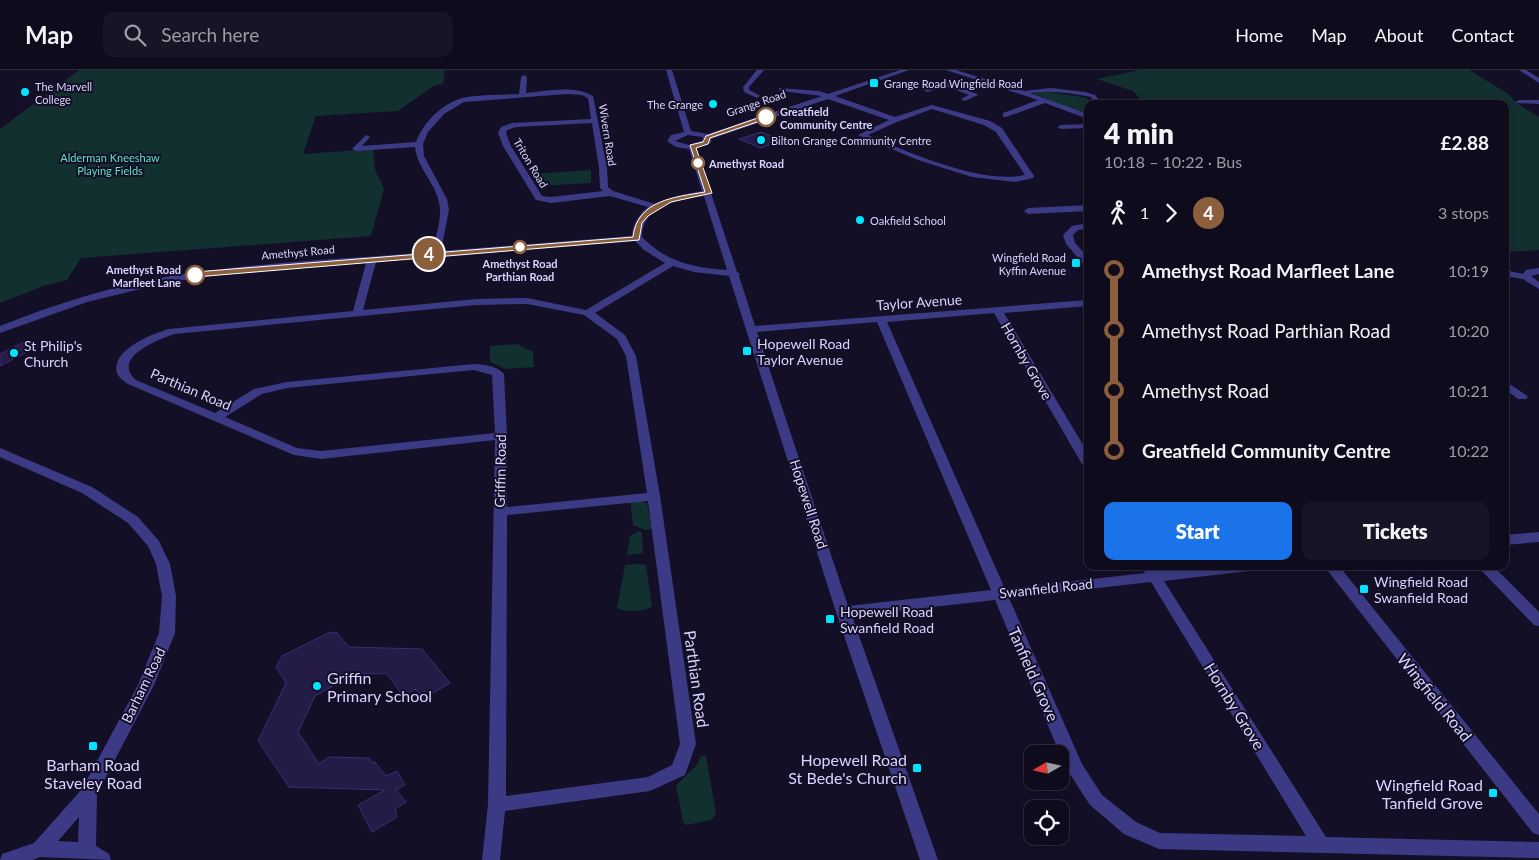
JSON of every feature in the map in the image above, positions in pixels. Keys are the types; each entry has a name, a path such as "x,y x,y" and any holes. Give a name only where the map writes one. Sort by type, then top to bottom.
{"street":[{"path":"669,70 688,133"},
{"path":"761,70 746,88 746,91 755,97 765,95"},
{"name":"Grange Road","path":"704,135 887,70"},
{"name":"Grange Road","path":"704,135 906,70"},
{"path":"949,70 1045,100 1084,116"},
{"path":"1522,70 1539,81"},
{"path":"522,94 524,77"},
{"path":"956,87 979,79"},
{"path":"927,90 946,84 975,95 965,99"},
{"name":"Grange Road","path":"781,89 819,93"},
{"path":"1024,93 1042,90 1085,94 1093,96 1096,100"},
{"name":"Wivern Road","path":"419,144 424,131 440,112 462,100 522,94 583,93 591,97 603,168 604,188 610,193"},
{"path":"819,93 894,120 932,107 986,123 999,130 1030,176 1003,180 972,176 862,135 894,120"},
{"path":"1006,115 1045,100"},
{"path":"1522,101 1539,102"},
{"path":"1016,104 1026,107"},
{"name":"Triton Road","path":"594,121 515,126 504,129 502,133 507,146 539,198 551,200 610,193"},
{"path":"1061,128 1084,126"},
{"path":"688,133 704,135 706,143 692,147 681,146 671,141 674,136 688,133"},
{"path":"366,137 356,149 419,144 420,156 443,199 445,210 436,254"},
{"name":"Hopewell Road","path":"692,147 753,329 843,612 929,860"},
{"path":"610,193 657,207"},
{"path":"708,193 669,200 657,207 646,214 638,223 637,238 652,254 670,264 702,271 735,274"},
{"path":"1028,212 1084,208"},
{"path":"1084,227 1075,228 1068,235 1071,244 1084,259"},
{"name":"Amethyst Road","path":"0,330 34,315 82,299 176,277 637,238"},
{"path":"356,314 372,259"},
{"path":"588,313 670,264"},
{"path":"1526,276 1529,272 1539,271"},
{"path":"1509,273 1526,276 1539,286"},
{"name":"Parthian Road","path":"497,805 650,784 679,770 688,744 654,496 631,356 621,337 588,313 550,304 505,300 173,331 143,343 131,352 123,362 123,374 132,382 294,451 321,455 501,436"},
{"name":"Taylor Avenue","path":"753,329 1084,302"},
{"name":"Hornby Grove","path":"997,310 1084,457"},
{"name":"Tanfield Grove","path":"881,319 998,593 1076,768 1096,800 1130,828 1159,841 1539,850"},
{"name":"Griffin Road","path":"217,417 258,391 287,385 483,368 494,370 500,379 497,805 491,860"},
{"path":"1509,387 1522,397"},
{"name":"Barham Road","path":"0,452 87,490 132,520 152,540 163,564 169,596 167,633 146,685 88,794 40,850"},
{"path":"499,512 654,496"},
{"path":"1509,540 1539,537"},
{"name":"Swanfield Road","path":"843,612 998,593 1151,571 1171,570"},
{"name":"Wingfield Road","path":"1334,570 1539,827"},
{"path":"1488,570 1539,620"},
{"name":"Hornby Grove","path":"1151,571 1322,846"},
{"name":"Barham Road","path":"88,794 94,855"},
{"path":"9,860 40,850 94,855"}],"green space":[{"name":"Alderman Kneeshaw Playing Fields","path":"79,70 445,70 443,84 435,85 398,111 316,116 303,154 373,149 375,169 384,189 371,236 81,258 67,280 43,286 0,303 0,129"},
{"path":"1140,70 1469,70 1510,95 1515,102 1539,117 1539,250 1509,252 1509,100 1139,100 1133,91 1097,79"},
{"path":"1044,91 1087,98 1088,100 1084,100 1084,114 1032,93"},
{"path":"591,170 591,183 539,186 532,174"},
{"path":"517,344 533,352 534,367 506,369 490,362 490,346"},
{"path":"630,499 647,503 652,529 645,530 633,525"},
{"path":"639,531 642,532 643,553 627,555 630,536"},
{"path":"625,565 646,565 652,606 644,610 625,611 617,608"},
{"path":"701,756 706,756 716,813 712,820 686,825 683,822 676,785 696,766"}],"building":[{"name":"Bilton Grange Community Centre","path":"761,132 782,140 761,148 739,139"},
{"name":"St Philip's Church","path":"24,342 38,346 0,366 0,354"},
{"name":"Griffin Primary School","path":"336,632 349,647 422,649 450,683 425,698 415,689 403,696 387,674 356,673 315,696 298,732 319,764 328,757 369,758 372,763 375,762 386,776 397,771 405,785 396,790 406,802 395,809 397,817 372,832 358,805 385,790 289,787 258,741 286,683 276,667 282,656 328,633"}],"bus line":[{"name":"4","path":"195,275 228,270 637,238 638,223 646,214 657,207 669,200 708,193 692,147 703,145 708,141 708,137 766,117"}],"place":[{"name":"Grange Road Wingfield Road","path":"874,83"},
{"name":"The Marvell College","path":"25,92"},
{"name":"The Grange","path":"713,104"},
{"name":"Greatfield Community Centre","path":"766,117"},
{"name":"Bilton Grange Community Centre","path":"761,140"},
{"name":"Amethyst Road","path":"698,163"},
{"name":"Oakfield School","path":"860,220"},
{"name":"Amethyst Road Parthian Road","path":"520,247"},
{"name":"Wingfield Road Kyffin Avenue","path":"1076,263"},
{"name":"Amethyst Road Marfleet Lane","path":"195,275"},
{"name":"Hopewell Road Taylor Avenue","path":"747,351"},
{"name":"St Philip's Church","path":"14,353"},
{"name":"Wingfield Road Swanfield Road","path":"1364,589"},
{"name":"Hopewell Road Swanfield Road","path":"830,619"},
{"name":"Griffin Primary School","path":"317,686"},
{"name":"Barham Road Staveley Road","path":"93,746"},
{"name":"Hopewell Road St Bede's Church","path":"917,768"},
{"name":"Wingfield Road Tanfield Grove","path":"1493,793"}]}
